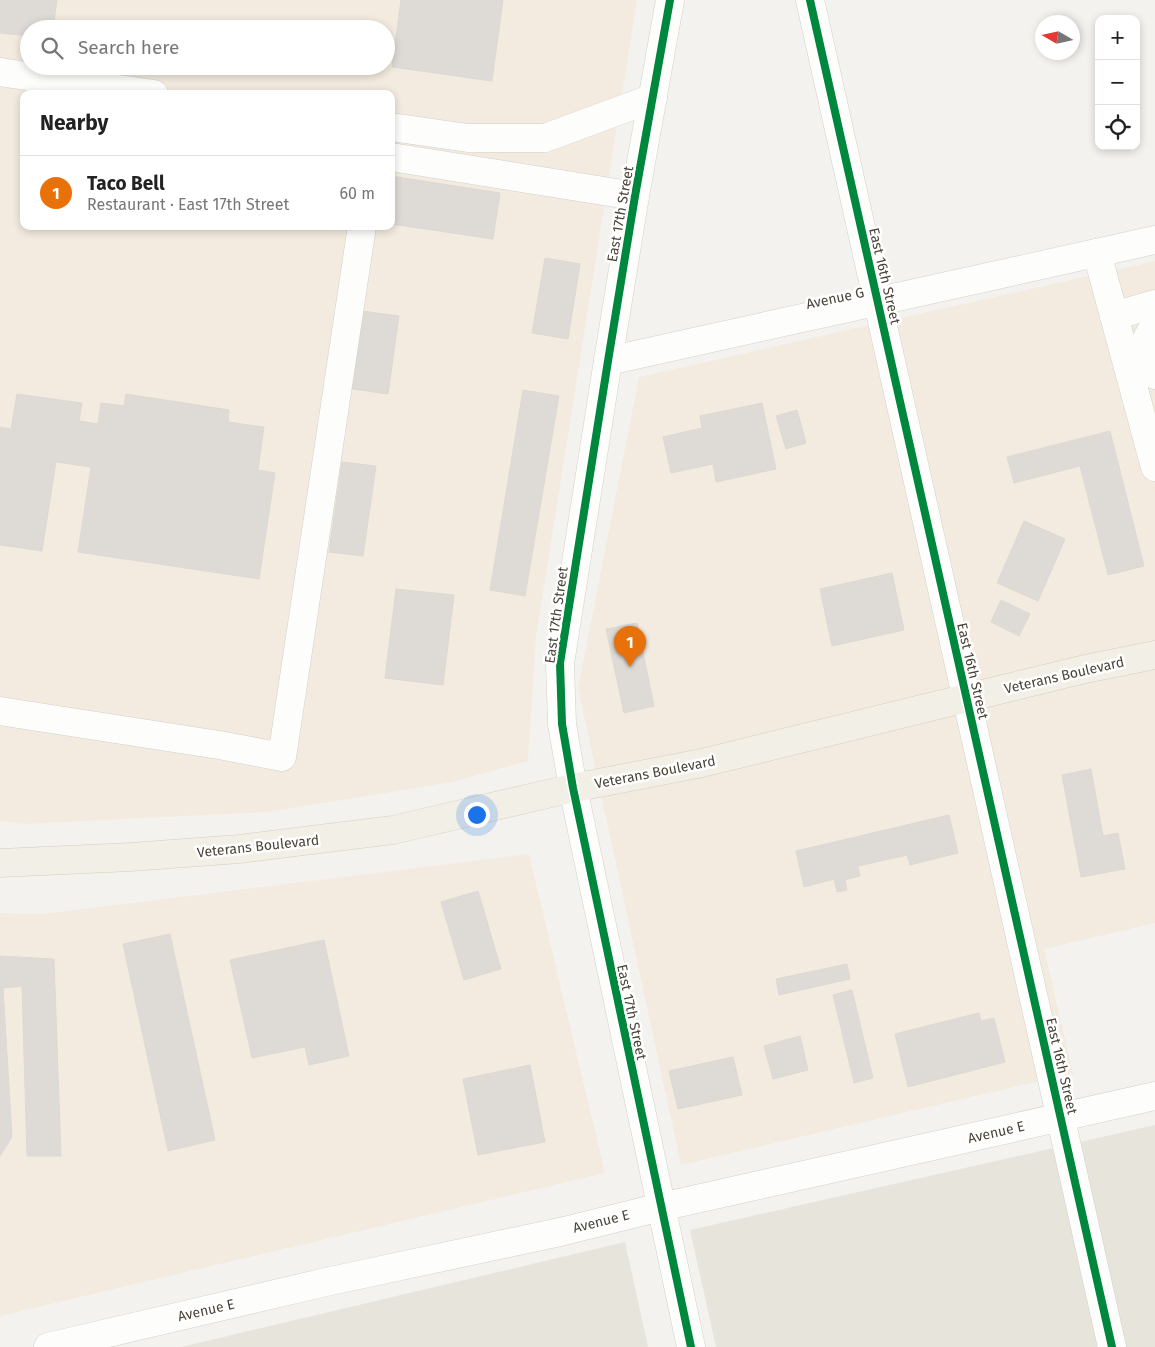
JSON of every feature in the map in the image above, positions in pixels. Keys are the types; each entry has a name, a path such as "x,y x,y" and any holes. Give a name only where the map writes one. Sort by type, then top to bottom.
{"main road":[{"name":"Veterans Boulevard","path":"0,863 131,857 239,849 393,830 572,788 702,763 1085,669 1155,655"}],"street":[{"name":"East 17th Street","path":"670,0 635,196 560,663 562,724 572,788 692,1347"},
{"name":"East 16th Street","path":"810,0 1112,1347"},
{"path":"0,72 20,75"},
{"path":"21,75 126,90"},
{"path":"395,128 468,138 545,138 653,98"},
{"path":"395,158 635,196"},
{"path":"0,711 219,745 282,757 361,230"},
{"name":"Avenue G","path":"608,361 1155,240"},
{"path":"1097,253 1155,467"},
{"path":"1114,316 1155,304"},
{"path":"1155,325 1147,338 1155,375"},
{"name":"Avenue E","path":"48,1347 326,1282 560,1232 661,1206 1155,1096"}],"shaded area":[{"path":"0,0 637,0 536,637 528,761 453,782 268,812 23,824 0,821"},
{"path":"1155,261 1155,923 1044,949 1073,1073 681,1165 578,688 639,377"},
{"path":"529,854 605,1173 0,1316 0,913 42,914"},
{"path":"1155,1125 1155,1347 716,1347 690,1230"},
{"path":"625,1242 648,1347 181,1347"}],"building":[{"path":"0,0 57,0 54,20 20,20 20,35 0,33"},
{"path":"401,0 503,0 492,81 395,67 395,45"},
{"path":"395,177 500,193 493,239 395,225"},
{"path":"545,258 580,264 568,339 532,333"},
{"path":"363,311 399,316 388,394 352,389"},
{"path":"523,390 559,396 525,596 490,590"},
{"path":"17,394 82,403 79,421 98,424 101,403 124,406 126,394 229,410 228,422 264,427 258,470 275,473 259,579 78,552 91,467 56,462 42,551 0,545 0,427 11,429"},
{"path":"762,403 776,469 716,482 713,464 671,473 663,437 702,428 700,416"},
{"path":"797,410 806,443 786,449 776,416"},
{"path":"1110,431 1144,566 1108,575 1080,466 1014,483 1007,457"},
{"path":"342,462 376,466 363,556 329,552"},
{"path":"1024,521 1065,539 1038,601 997,583"},
{"path":"892,573 904,630 832,646 820,589"},
{"path":"396,589 454,595 443,685 385,678"},
{"path":"1001,600 1030,614 1019,636 991,622"},
{"path":"637,623 654,706 624,713 606,629"},
{"path":"1091,769 1103,836 1118,833 1125,869 1081,877 1062,775"},
{"path":"949,815 958,853 910,865 907,855 858,866 860,876 845,880 847,890 837,892 834,879 804,887 796,851"},
{"path":"478,891 501,969 464,980 441,902"},
{"path":"170,934 215,1140 168,1151 123,944"},
{"path":"324,940 349,1056 309,1065 305,1047 252,1058 230,960"},
{"path":"0,956 54,959 61,1156 27,1156 22,986 3,988 12,1137 0,1156"},
{"path":"847,964 850,979 779,995 776,979"},
{"path":"852,990 873,1078 854,1083 833,995"},
{"path":"979,1013 981,1021 994,1018 1005,1062 908,1087 895,1034"},
{"path":"800,1036 808,1070 773,1079 764,1046"},
{"path":"733,1057 742,1095 678,1109 669,1071"},
{"path":"530,1065 545,1142 478,1155 463,1079"}],"cycle path":[{"path":"670,0 635,196 560,663 562,724 573,788 691,1347"},
{"path":"810,0 1112,1347"}],"place":[{"name":"Taco Bell","path":"630,667"}]}
